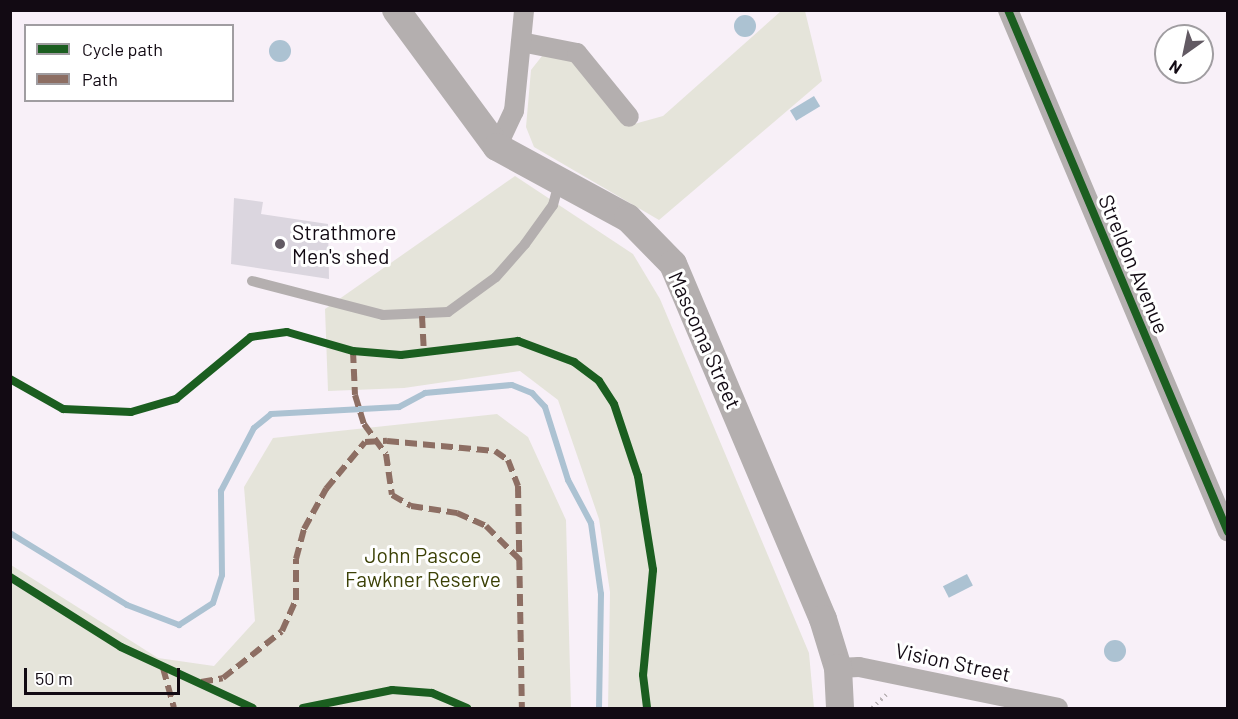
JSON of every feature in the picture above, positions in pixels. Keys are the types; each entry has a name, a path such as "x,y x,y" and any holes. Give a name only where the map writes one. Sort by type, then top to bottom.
{"main road":[{"name":"Mascoma Street","path":"396,10 497,147 628,218 673,264 823,619 838,668 840,708"}],"street":[{"path":"497,147 514,111 525,10"},
{"name":"Streldon Avenue","path":"1008,10 1227,532"},
{"path":"521,42 577,53 629,117"},
{"name":"Vision Street","path":"838,668 859,667 1058,708"}],"lane":[{"path":"252,281 383,315 416,318 448,312 496,277 525,244 553,205 560,182"}],"path":[{"path":"872,708 888,692"}],"green space":[{"path":"781,11 805,11 822,81 659,220 534,147 526,127 531,70 542,56 553,53 575,61 627,126 663,116"},
{"path":"515,176 633,254 660,299 809,653 814,708 608,708 610,592 599,519 558,400 520,371 404,388 328,391 325,309"},
{"name":"John Pascoe Fawkner Reserve","path":"497,414 528,437 566,520 571,708 11,708 11,565 158,658 214,666 255,621 244,487 273,438"}],"water":[{"path":"745,15 753,18 756,26 753,34 745,37 737,34 734,26 737,18"},
{"path":"280,40 288,43 291,51 288,59 280,62 272,59 269,51 272,43"},
{"path":"814,96 820,106 796,121 790,110"},
{"path":"967,574 973,586 949,598 943,586"},
{"path":"1115,640 1123,643 1126,651 1123,659 1115,662 1107,659 1104,651 1107,643"}],"building":[{"name":"Strathmore Men's shed","path":"234,198 263,202 261,214 328,224 329,279 231,264"}],"waterway":[{"path":"10,533 127,605 179,625 213,603 222,575 221,491 254,428 271,414 399,407 425,393 512,385 532,393 545,407 568,480 591,523 601,594 599,708"}],"marked path":[{"path":"422,316 424,352"},
{"path":"353,351 355,395 364,424 386,454 392,495 411,506 457,513 486,526 520,560"},
{"path":"201,682 223,678 282,631 296,600 296,559 304,529 326,489 365,442 387,441 495,451 508,460 518,486 522,708"},
{"path":"163,668 174,708"}],"cycle path":[{"path":"1008,10 1228,532"},
{"path":"10,379 63,409 131,412 176,399 251,337 287,332 353,351 401,355 518,341 574,362 599,381 614,404 638,476 653,570 643,675 647,708"},
{"path":"10,577 121,647 253,708"},
{"path":"303,708 392,690 432,693 467,708"}],"place":[{"name":"Strathmore Men's shed","path":"280,244"}]}
